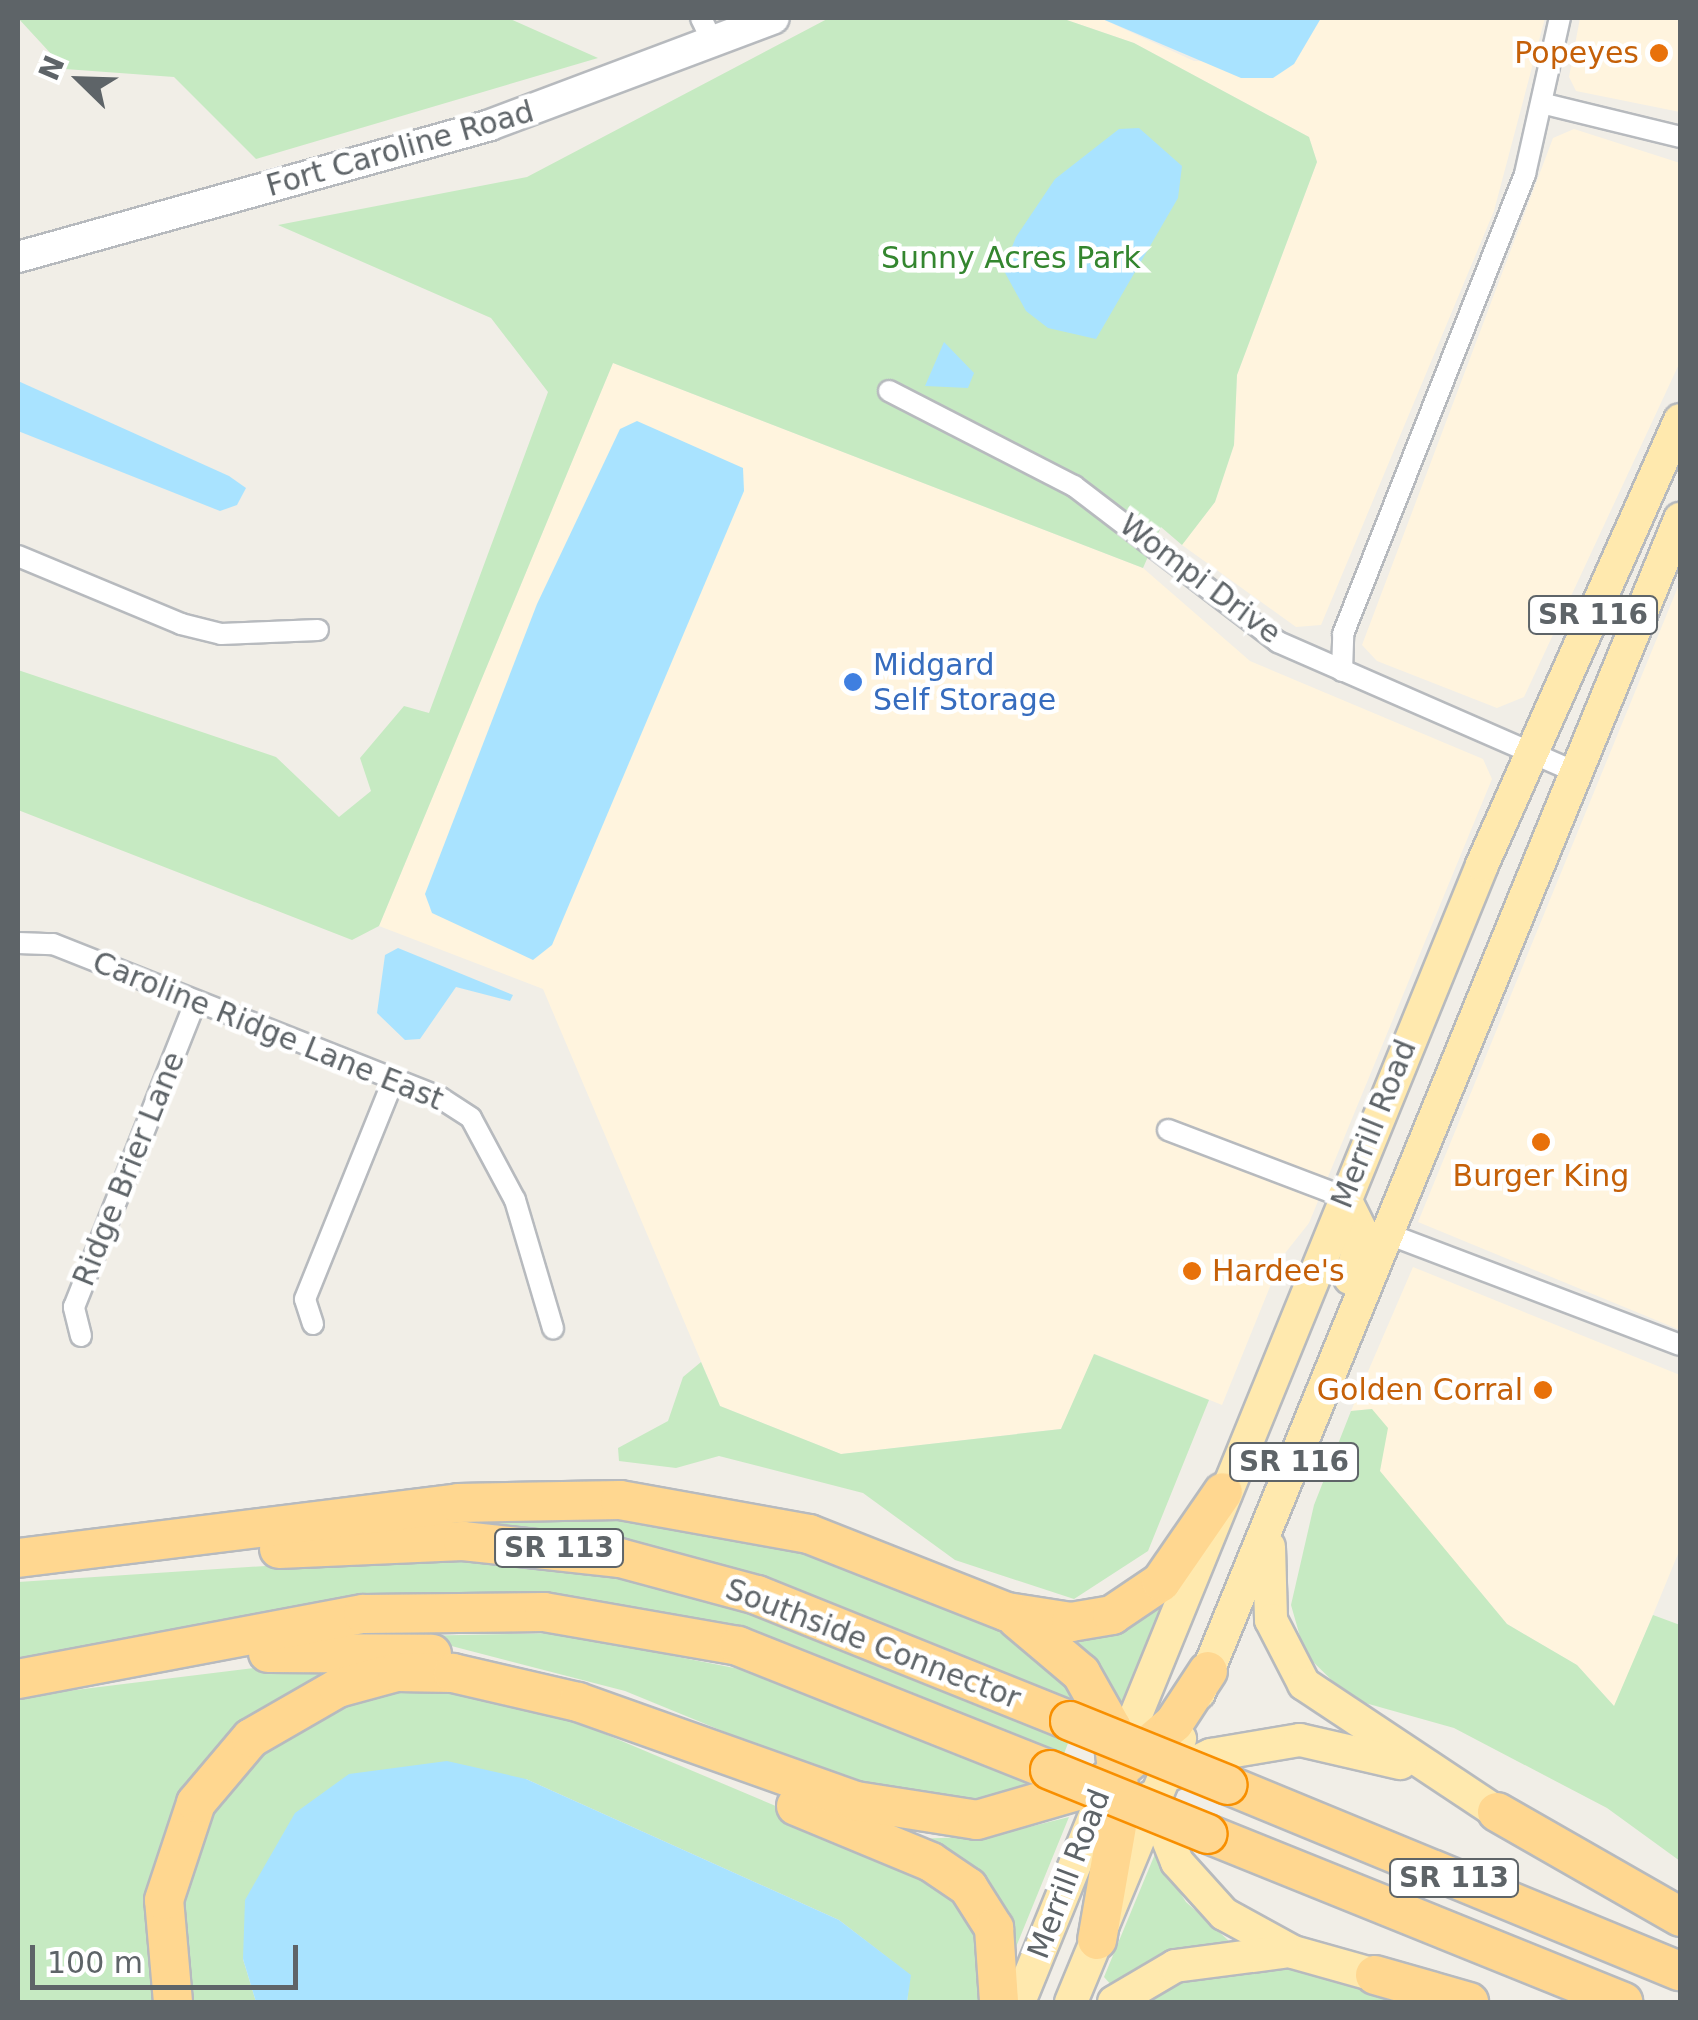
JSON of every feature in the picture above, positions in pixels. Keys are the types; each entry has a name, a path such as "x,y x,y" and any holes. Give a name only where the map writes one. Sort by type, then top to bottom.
{"highway":[{"path":"18,1561 458,1503 620,1500 809,1534 1006,1612 1071,1622 1135,1602 1160,1582 1223,1492"},
{"name":"Southside Connector","path":"18,1561 463,1540 552,1547 757,1595 1680,1971"},
{"path":"1006,1612 1081,1673 1135,1778"},
{"name":"Southside Connector","path":"18,1679 363,1614 598,1617 738,1646 1623,2002"},
{"path":"140,1656 379,1648 514,1667 909,1816"},
{"path":"173,2002 162,1939 168,1876 196,1803 251,1738 311,1699 396,1672 508,1684 909,1816 1008,1817 1135,1778"},
{"path":"1097,1940 1135,1778 1208,1672"},
{"path":"508,1684 950,1872 994,1928 1000,2002"},
{"path":"1497,1812 1680,1917"},
{"path":"1375,1976 1469,2002"}],"main road":[{"name":"Merrill Road","path":"1019,2002 1068,1874 1135,1778 1172,1618 1531,752 1680,420"},
{"name":"Merrill Road","path":"1208,1672 1680,519"},
{"path":"1388,1234 1371,1196 1374,1164 1431,988"},
{"path":"1208,1672 1223,1585 1359,1257 1359,1217 1344,1197"},
{"path":"1282,1489 1264,1567 1280,1645 1320,1698 1497,1812"},
{"path":"1375,1976 1293,1952 1252,1934 1197,1887 1135,1778 1210,1754 1300,1740 1340,1743 1446,1782"},
{"name":"Merrill Road","path":"1071,2002 1097,1940"},
{"path":"1114,2002 1188,1962 1293,1952"}],"street":[{"name":"Fort Caroline Road","path":"18,257 490,125 708,31 774,18"},
{"path":"1342,671 1344,634 1500,246 1545,104 1560,18"},
{"path":"1545,104 1680,137"},
{"name":"Wompi Drive","path":"890,391 1074,486 1278,642 1576,772"},
{"path":"18,556 181,624 221,634 318,630"},
{"name":"Caroline Ridge Lane East","path":"18,943 53,944 393,1081 471,1118 515,1200 553,1328"},
{"name":"Ridge Brier Lane","path":"82,1336 74,1308 195,1003"},
{"path":"312,1324 306,1299 393,1081"},
{"path":"1168,1130 1344,1197"},
{"path":"1388,1234 1680,1345"},
{"path":"1497,1812 1680,1899"},
{"path":"1375,1976 1441,2002"}],"shaded area":[{"path":"1061,18 1100,18 1194,61 1294,64 1321,18 1545,18 1494,211 1321,625 1296,627 1182,545 1215,502 1234,445 1237,375 1317,162 1309,137 1134,43"},
{"path":"1580,18 1680,18 1680,112 1576,91 1569,77"},
{"path":"1574,129 1680,163 1680,362 1524,697 1497,708 1377,661 1362,645 1553,138"},
{"path":"613,363 1143,568 1250,661 1483,759 1492,779 1309,1223 1282,1257 1222,1405 1095,1354 1061,1429 841,1454 720,1406 543,989 379,926"},
{"path":"1680,582 1680,1330 1418,1222"},
{"path":"1413,1267 1680,1375 1680,1549 1615,1707 1577,1665 1507,1624 1379,1471 1372,1409 1351,1411"}],"green space":[{"path":"18,18 508,18 598,58 256,159 174,77 65,69"},
{"name":"Sunny Acres Park","path":"829,18 1061,18 1134,43 1309,137 1317,162 1237,375 1234,445 1215,502 1182,545 1161,527 1143,568 613,363 379,926 352,940 18,810 18,670 276,757 339,817 371,791 360,758 404,706 429,713 548,392 491,318 278,225 527,177"},
{"path":"1094,1354 1209,1400 1148,1551 1074,1599 955,1560 863,1493 719,1456 676,1468 619,1461 618,1448 668,1421 683,1377 701,1362 720,1406 841,1454 1061,1429"},
{"path":"1372,1409 1388,1428 1380,1471 1507,1624 1577,1665 1614,1706 1653,1615 1680,1625 1680,1861 1607,1808 1454,1728 1351,1699 1305,1654 1291,1605 1314,1505 1351,1411"},
{"path":"538,1510 762,1535 1018,1632 1093,1710 817,1600 639,1545 427,1525"},
{"path":"404,1557 550,1562 729,1601 1070,1738 1062,1759 608,1606 18,1667 18,1582"},
{"path":"1163,1603 1121,1705 1071,1640"},
{"path":"556,1633 760,1673 1058,1794 1006,1807 857,1786 625,1691 413,1636"},
{"path":"310,1661 359,1662 192,1792 162,2002 18,2002 18,1697"},
{"path":"419,1683 555,1713 909,1862 973,1913 986,2002 907,2002 910,1975 839,1920 526,1779 243,1959 256,2002 182,2002 174,1970 187,1843 283,1724"},
{"path":"1069,1817 1014,1952 915,1839 993,1836"},
{"path":"1155,1854 1186,1902 1229,1941 1193,1947 1114,1988 1104,1977"},
{"path":"1286,1962 1408,2002 1131,2002 1190,1970"}],"water":[{"path":"1100,18 1321,18 1294,64 1273,78 1241,78"},
{"path":"1139,128 1182,166 1178,198 1096,339 1048,328 1026,311 1003,269 1016,237 1055,179 1119,129"},
{"path":"944,342 974,373 968,388 925,386"},
{"path":"18,381 229,476 246,488 237,505 220,511 18,431"},
{"path":"637,421 743,468 744,491 552,945 533,960 432,913 425,894 537,604 620,429"},
{"path":"398,948 513,995 510,1001 456,987 420,1039 405,1040 377,1013 385,955"},
{"path":"447,1761 526,1779 839,1920 911,1975 907,2002 256,2002 243,1959 245,1900 295,1813 349,1774"}],"place":[{"name":"Popeyes","path":"1659,53"},
{"name":"Midgard Self Storage","path":"853,682"},
{"name":"Burger King","path":"1541,1142"},
{"name":"Hardee's","path":"1192,1271"},
{"name":"Golden Corral","path":"1543,1390"}]}
